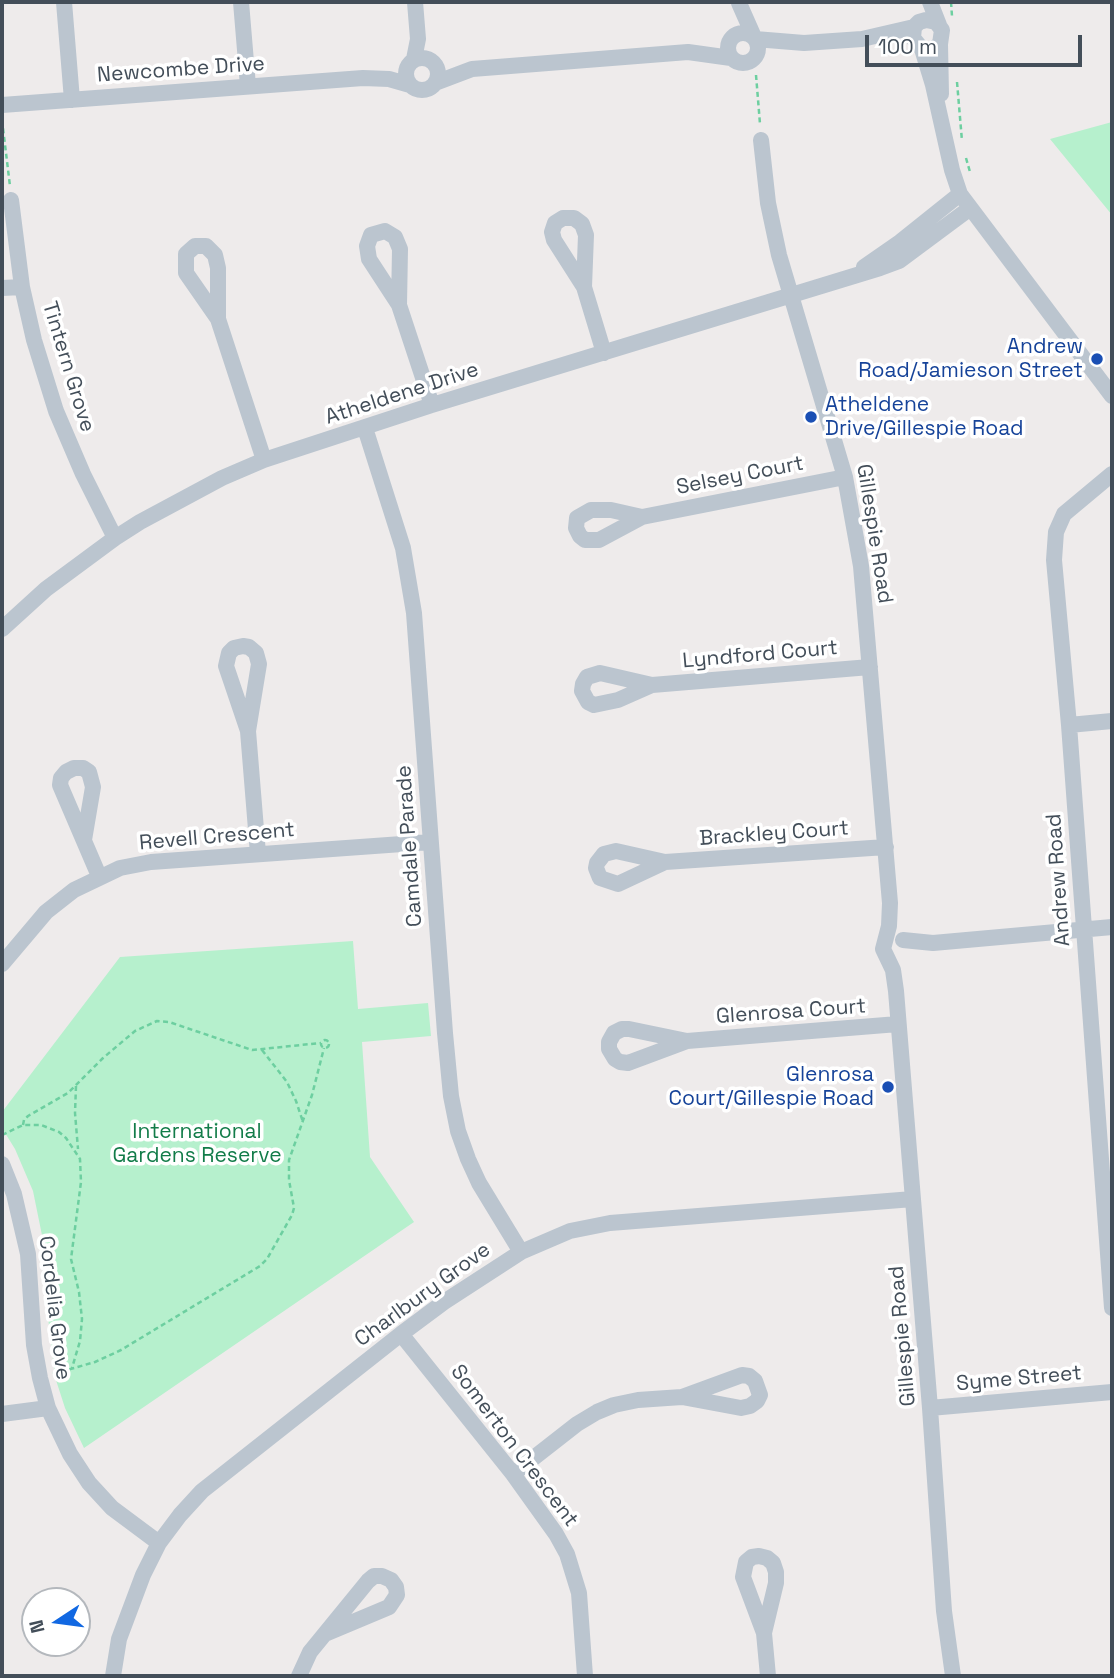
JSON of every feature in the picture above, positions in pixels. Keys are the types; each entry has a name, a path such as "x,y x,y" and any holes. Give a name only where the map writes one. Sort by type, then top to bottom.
{"street":[{"path":"64,2 72,100"},
{"path":"241,2 248,86"},
{"path":"413,60 418,30 415,2"},
{"path":"731,58 727,48 733,37 739,2"},
{"path":"739,2 758,49 755,67"},
{"path":"920,2 913,38 920,48 942,121 960,194 1112,396"},
{"path":"930,2 946,25"},
{"path":"688,52 744,32 754,38 804,43 862,39 931,20 946,25"},
{"path":"942,121 940,44 946,25"},
{"path":"418,30 435,70 426,89 420,90 410,85 406,75 408,65 421,57 435,70 688,52 731,58 755,67 804,43"},
{"path":"862,39 932,50 940,44"},
{"name":"Newcombe Drive","path":"363,78 392,70 413,60"},
{"name":"Newcombe Drive","path":"2,105 363,78 388,79 410,85"},
{"name":"Gillespie Road","path":"761,140 768,203 790,296 845,477 861,566 890,903 897,947 898,1024 944,1611 953,1676"},
{"name":"Atheldene Drive","path":"853,274 900,242 960,194"},
{"name":"Tintern Grove","path":"11,200 22,287 34,340 56,411 115,538"},
{"name":"Atheldene Drive","path":"2,629 46,589 115,538 222,478 264,460 432,405 899,261 969,209"},
{"path":"2,288 22,287"},
{"path":"584,287 604,353"},
{"path":"399,305 432,405"},
{"path":"218,319 264,460"},
{"name":"Camdale Parade","path":"365,428 403,548 415,613 451,1096 458,1131 479,1183 521,1252"},
{"name":"Andrew Road","path":"1112,474 1065,514 1059,523 1054,560 1069,725 1112,1308"},
{"name":"Selsey Court","path":"642,517 845,477"},
{"name":"Lyndford Court","path":"652,685 870,667"},
{"path":"1069,725 1112,721"},
{"path":"248,731 258,854"},
{"path":"84,840 99,876"},
{"name":"Revell Crescent","path":"2,964 46,912 74,890 120,868 151,862 430,842"},
{"name":"Brackley Court","path":"665,862 886,848"},
{"path":"897,947 1112,928"},
{"name":"Glenrosa Court","path":"687,1041 898,1024"},
{"name":"Cordelia Grove","path":"2,1164 14,1194 28,1254 34,1345 48,1408 70,1454 89,1483 112,1508 159,1543"},
{"name":"Charlbury Grove","path":"113,1676 119,1639 129,1608 159,1543 202,1491 401,1334 444,1302 521,1252 570,1231 610,1223 913,1199"},
{"name":"Somerton Crescent","path":"401,1334 513,1474 556,1534 574,1573 579,1593 585,1676"},
{"name":"Syme Street","path":"930,1408 1112,1392"},
{"path":"513,1474 597,1412 638,1400 682,1397"},
{"path":"2,1414 48,1408"},
{"path":"299,1676 310,1652 327,1633"},
{"path":"764,1633 768,1676"}],"path":[{"path":"946,25 951,2"},
{"path":"755,67 761,140"},
{"path":"956,72 963,147 972,180"},
{"path":"2,119 11,200"},
{"path":"23,1125 24,1119 56,1101 135,1031 157,1021 169,1022 252,1050 321,1043 324,1040 329,1043 329,1046 324,1048 288,1170 294,1208 267,1259 260,1266 121,1350 102,1359 53,1374"},
{"path":"321,1043 324,1048"},
{"path":"261,1049 287,1082 303,1122"},
{"path":"72,1368 80,1341 82,1319 71,1259 82,1169 75,1113 76,1085"},
{"path":"2,1135 23,1125 41,1125 59,1132 78,1153"}],"green space":[{"path":"1112,122 1112,215 1050,139"},
{"name":"International Gardens Reserve","path":"353,941 358,1009 428,1003 431,1036 362,1042 370,1157 414,1222 84,1448 65,1408 55,1377 48,1317 45,1250 33,1191 15,1149 2,1128 2,1112 120,957"}],"place":[{"name":"Andrew Road/Jamieson Street","path":"1097,359"},
{"name":"Atheldene Drive/Gillespie Road","path":"811,417"},
{"name":"Glenrosa Court/Gillespie Road","path":"888,1087"}]}
